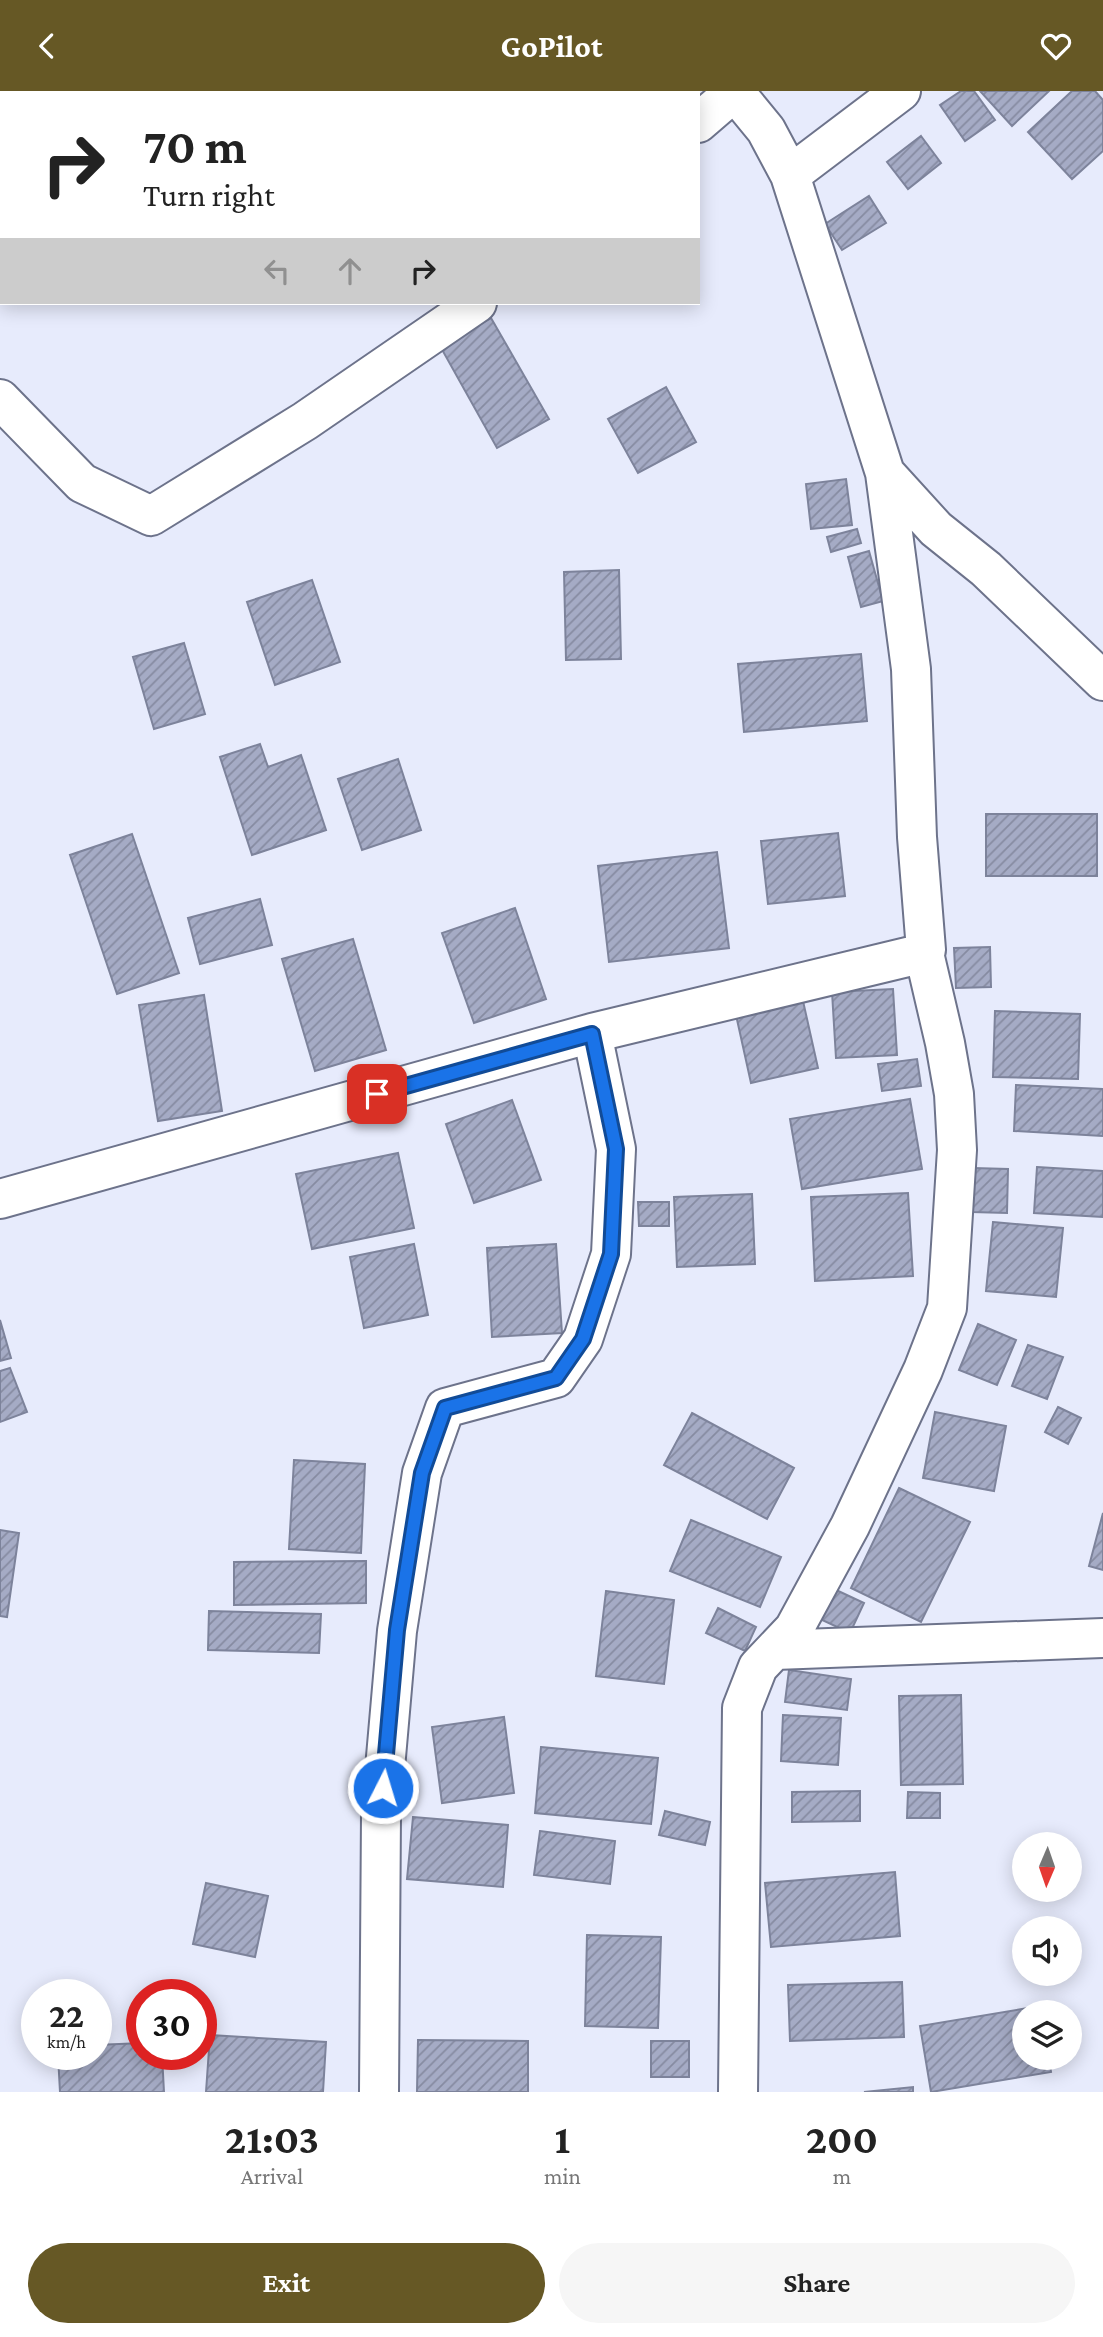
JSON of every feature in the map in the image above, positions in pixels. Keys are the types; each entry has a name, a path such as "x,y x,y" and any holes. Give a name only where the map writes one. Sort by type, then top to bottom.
{"street":[{"path":"790,175 901,91"},
{"path":"700,121 734,92 766,130 790,175 885,473 911,669 917,837 926,950 924,953 954,1094 957,1150 947,1308 922,1370 850,1526 794,1629 758,1667 742,1708 738,2092"},
{"path":"0,399 82,483 151,516 305,421 475,305"},
{"path":"885,473 936,529 986,569 1103,681"},
{"path":"0,1199 592,1034 924,953"},
{"path":"379,2092 381,1814 397,1630 422,1473 445,1408 556,1378 583,1339 611,1254 616,1149 592,1034"},
{"path":"775,1650 1103,1638"}],"building":[{"path":"961,91 974,91 995,120 965,141 940,105"},
{"path":"980,91 1049,91 1012,126"},
{"path":"1072,91 1095,91 1103,100 1103,151 1072,179 1028,132"},
{"path":"921,136 941,163 908,189 887,162"},
{"path":"869,196 886,223 842,250 825,224"},
{"path":"491,318 549,419 497,448 440,346"},
{"path":"666,387 696,442 638,473 608,419"},
{"path":"846,479 852,525 811,529 806,484"},
{"path":"857,529 861,543 831,552 827,537"},
{"path":"869,551 883,601 861,607 848,557"},
{"path":"619,570 621,659 566,660 564,572"},
{"path":"312,580 340,662 275,685 247,602"},
{"path":"184,643 205,714 154,729 133,657"},
{"path":"861,654 867,721 744,732 738,664"},
{"path":"260,744 268,767 301,755 326,830 252,855 220,757"},
{"path":"398,759 421,830 362,850 338,779"},
{"path":"986,814 1097,814 1097,876 986,876"},
{"path":"838,833 845,896 768,904 761,841"},
{"path":"132,834 179,973 117,994 70,855"},
{"path":"717,852 729,948 609,962 598,866"},
{"path":"260,899 272,945 200,964 188,918"},
{"path":"515,908 546,999 474,1023 442,933"},
{"path":"353,939 386,1050 315,1071 282,959"},
{"path":"990,947 991,987 956,988 954,948"},
{"path":"893,989 897,1055 836,1058 832,992"},
{"path":"204,995 222,1111 158,1121 139,1005"},
{"path":"803,1001 818,1068 751,1083 736,1015"},
{"path":"995,1011 1080,1014 1078,1079 993,1077"},
{"path":"917,1059 921,1086 882,1091 878,1064"},
{"path":"1016,1085 1103,1089 1103,1136 1014,1131"},
{"path":"910,1099 922,1169 802,1189 790,1119"},
{"path":"512,1100 541,1180 474,1203 446,1124"},
{"path":"398,1153 414,1228 312,1249 296,1174"},
{"path":"1037,1167 1103,1171 1103,1217 1034,1213"},
{"path":"973,1168 1008,1169 1007,1213 972,1212"},
{"path":"908,1193 913,1276 815,1281 811,1197"},
{"path":"752,1194 755,1264 677,1267 674,1197"},
{"path":"638,1202 669,1202 669,1226 639,1226"},
{"path":"993,1222 1063,1228 1056,1297 986,1291"},
{"path":"414,1244 428,1315 364,1328 350,1257"},
{"path":"556,1244 562,1333 492,1337 487,1248"},
{"path":"0,1320 11,1358 0,1361"},
{"path":"978,1324 1016,1340 997,1385 959,1370"},
{"path":"1028,1345 1063,1357 1047,1399 1012,1386"},
{"path":"10,1368 27,1412 0,1422 0,1371"},
{"path":"1058,1407 1081,1418 1068,1444 1045,1432"},
{"path":"935,1412 1006,1426 994,1491 923,1478"},
{"path":"692,1413 794,1468 767,1519 664,1465"},
{"path":"294,1460 365,1464 361,1553 289,1549"},
{"path":"899,1488 970,1522 921,1622 851,1588"},
{"path":"1103,1513 1103,1570 1089,1566"},
{"path":"691,1520 781,1557 760,1607 670,1571"},
{"path":"0,1530 19,1533 7,1617 0,1616"},
{"path":"366,1561 366,1603 234,1605 234,1562"},
{"path":"834,1589 864,1603 850,1633 820,1619"},
{"path":"606,1591 674,1600 664,1684 596,1676"},
{"path":"718,1608 756,1627 745,1651 706,1633"},
{"path":"209,1611 321,1614 319,1653 208,1650"},
{"path":"789,1670 851,1679 847,1710 785,1702"},
{"path":"961,1695 963,1784 901,1785 899,1696"},
{"path":"783,1715 841,1718 838,1765 781,1761"},
{"path":"504,1717 514,1793 442,1803 432,1727"},
{"path":"541,1747 658,1758 651,1824 535,1813"},
{"path":"860,1791 860,1821 792,1822 792,1792"},
{"path":"908,1792 940,1793 940,1818 907,1818"},
{"path":"665,1811 710,1822 705,1845 659,1835"},
{"path":"413,1817 508,1825 503,1887 407,1879"},
{"path":"540,1831 615,1841 610,1884 534,1875"},
{"path":"895,1872 900,1936 771,1947 765,1883"},
{"path":"206,1883 268,1896 255,1957 193,1944"},
{"path":"587,1935 661,1937 658,2028 585,2026"},
{"path":"902,1982 904,2037 790,2041 788,1985"},
{"path":"1012,2011 1012,2070 1051,2072 931,2092 920,2026"},
{"path":"217,2035 326,2042 323,2092 206,2092 208,2070 217,2070"},
{"path":"418,2040 528,2041 528,2092 417,2092"},
{"path":"651,2041 689,2041 689,2077 651,2077"},
{"path":"112,2044 126,2044 126,2070 163,2070 164,2092 60,2092 59,2070 112,2070"},
{"path":"913,2087 913,2092 864,2092"}],"route":[{"path":"377,1094 592,1034 616,1149 611,1254 583,1339 556,1378 445,1408 422,1473 397,1630 383,1788"}]}
